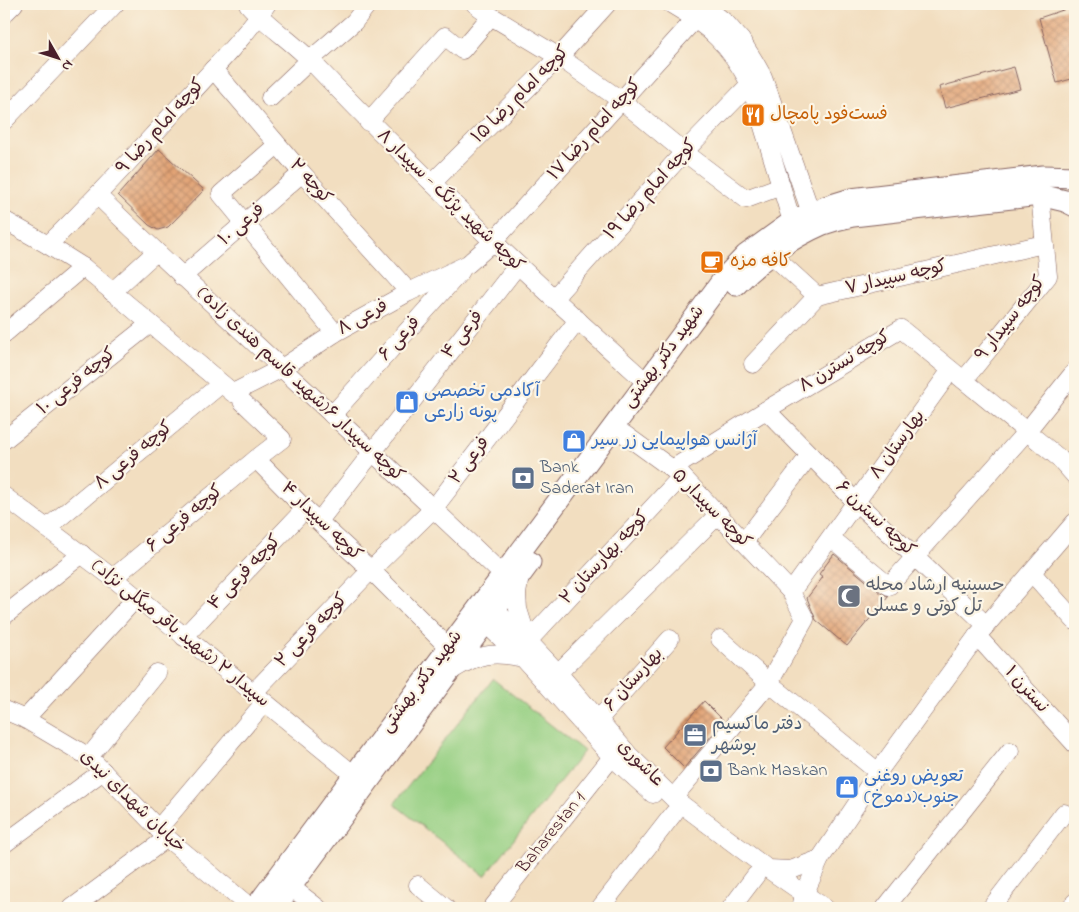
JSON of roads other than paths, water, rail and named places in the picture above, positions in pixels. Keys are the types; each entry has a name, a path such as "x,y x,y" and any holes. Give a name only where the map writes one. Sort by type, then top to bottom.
{"main road":[{"name":"شهید دکتر بهشتی","path":"275,908 449,672 511,575 646,382 725,278 752,251 851,199 1043,176 1075,177"},
{"name":"شهید دکتر بهشتی","path":"511,575 624,434 725,297 749,272 772,255 805,222 825,223 853,216 1040,195 1065,201 1075,206"},
{"name":"شهید دکتر بهشتی","path":"253,908 448,647 486,614"}],"street":[{"path":"4,14 14,4"},
{"path":"4,122 115,4"},
{"path":"270,98 354,22 368,4"},
{"path":"475,4 491,16 560,57 622,101 684,152 746,199 782,186"},
{"name":"کوچه امام رضا ۱۵","path":"432,183 560,57 607,4"},
{"path":"671,4 699,11 726,23 741,40 763,77 768,116 782,186 805,222"},
{"name":"کوچه شهید پژنگ - سپیدار ۸","path":"258,8 368,122 517,266 646,382"},
{"name":"کوچه امام رضا ۹","path":"48,245 98,196 213,69 258,8"},
{"path":"699,11 715,34 730,50 768,116 805,222"},
{"name":"کوچه امام رضا ۱۷","path":"493,242 622,101 699,11"},
{"path":"368,122 445,36 462,50 491,16"},
{"name":"کوچه ۲","path":"213,69 302,173 409,292"},
{"name":"کوچه امام رضا ۱۹","path":"553,298 684,152 750,84"},
{"path":"278,144 221,194 336,333"},
{"name":"فرعی ۱۰","path":"182,277 302,173"},
{"name":"کوچه سپیدار ۹","path":"958,375 1048,276 1040,195"},
{"name":"کوچه سپیدار ۶(شهید قاسم هندی زاده)","path":"98,196 182,277 373,453 511,575"},
{"path":"7,226 48,245 83,267 232,393 282,439 256,459"},
{"name":"فرعی ۸","path":"232,393 282,368 336,333 409,292 468,264 493,242"},
{"name":"کوچه سپیدار ۷","path":"817,296 1035,246"},
{"path":"112,292 156,252"},
{"path":"753,364 817,296 772,255"},
{"name":"فرعی ۶","path":"332,415 468,264"},
{"name":"فرعی ۴","path":"373,453 517,266"},
{"path":"4,334 83,267"},
{"name":"فرعی ۲","path":"371,570 434,508 578,320"},
{"name":"کوچه فرعی ۱۰","path":"4,440 150,324"},
{"name":"کوچه نسترن ۸","path":"677,472 766,410 901,329 1059,458 1075,476"},
{"path":"831,538 890,586 1027,431 1075,371"},
{"name":"بهارستان ۸","path":"791,592 857,503 958,375"},
{"name":"کوچه فرعی ۸","path":"47,528 232,393"},
{"name":"کوچه نسترن ۶","path":"766,410 857,503 915,557 982,631"},
{"name":"کوچه سپیدار ۵","path":"624,434 677,472 719,514 791,592 805,619 769,683"},
{"path":"319,521 373,453"},
{"path":"744,542 810,455"},
{"name":"کوچه سپیدار ۴","path":"256,459 448,647"},
{"name":"کوچه فرعی ۶","path":"113,578 256,459"},
{"name":"کوچه بهارستان ۲","path":"528,641 677,472"},
{"name":"سپیدار ۲ (شهید باقر میگلی نژاد)","path":"4,496 113,578 354,775"},
{"name":"کوچه فرعی ۴","path":"184,637 306,509"},
{"path":"558,673 719,514"},
{"path":"802,905 820,859 878,772 982,631 1075,522"},
{"path":"4,616 82,554"},
{"name":"کوچه فرعی ۲","path":"72,908 163,834 258,698 371,570"},
{"path":"1032,573 1075,621"},
{"name":"عاشوری","path":"511,575 517,594 518,609 533,660 612,757 802,905 824,908"},
{"path":"25,719 136,598"},
{"path":"486,614 528,641"},
{"path":"486,614 533,660"},
{"name":"نسترن ۱","path":"982,631 1075,744"},
{"name":"بهارستان ۶","path":"598,720 670,639"},
{"path":"720,639 769,683 878,772"},
{"path":"449,672 468,660 488,655 504,654 533,660"},
{"name":"عاشوری","path":"533,660 558,673 674,805"},
{"path":"89,756 157,673"},
{"path":"600,908 674,805 769,683"},
{"name":"خیابان شهدای نیدی","path":"4,710 25,719 89,756 163,834 253,908"},
{"path":"885,908 1010,751"},
{"name":"Baharestan 1","path":"492,908 612,757"},
{"path":"4,844 103,771"},
{"path":"991,908 1064,813"},
{"path":"731,908 762,872 792,870 820,859"},
{"path":"418,885 446,908"},
{"path":"291,888 318,908"},
{"path":"1070,908 1075,902"}],"place":[{"name":"فست‌فود پامچال","path":"753,115"},
{"name":"کافه مزه","path":"712,262"},
{"name":"آکادمی تخصصی پونه زارعی","path":"407,402"},
{"name":"آژانس هواپیمایی زر سیر","path":"574,441"},
{"name":"Bank Saderat Iran","path":"523,478"},
{"name":"حسینیه ارشاد محله تل کوتی و عسلی","path":"849,596"},
{"name":"دفتر ماکسیم بوشهر","path":"695,735"},
{"name":"Bank Maskan","path":"711,771"},
{"name":"تعويض روغنی جنوب(دموخ)","path":"847,787"}]}
